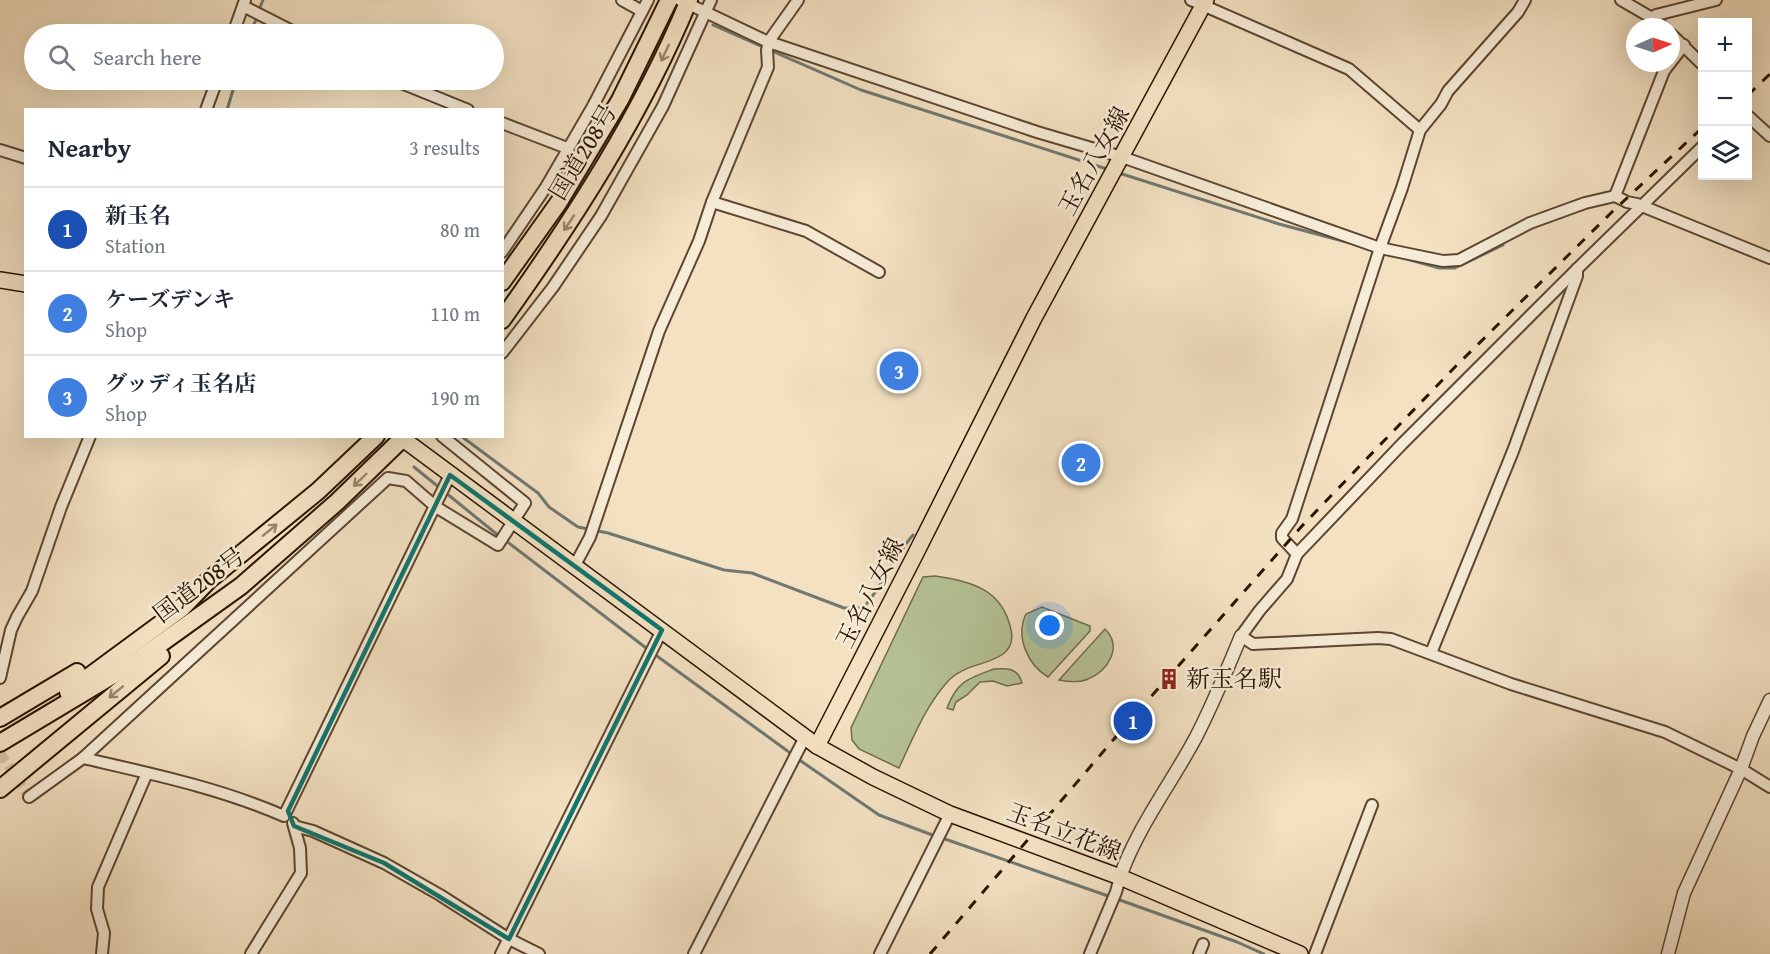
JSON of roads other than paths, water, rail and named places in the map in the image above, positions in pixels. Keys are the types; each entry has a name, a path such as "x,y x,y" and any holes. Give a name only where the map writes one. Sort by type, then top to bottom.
{"highway":[{"name":"国道208号","path":"504,279 559,202 620,100 669,0"},
{"name":"国道208号","path":"504,317 589,192 637,109 686,1"},
{"name":"国道208号","path":"0,743 182,608 209,580 318,491 374,438"},
{"name":"国道208号","path":"0,743 135,662 241,586 337,502 401,438"},
{"path":"0,717 62,682 108,652 209,580"},
{"path":"0,789 212,614 241,586"}],"main road":[{"name":"玉名八女線","path":"807,745 915,555 1034,318 1122,157 1200,1"},
{"path":"0,280 24,284"},
{"path":"403,438 450,475 662,630 807,745"},
{"name":"玉名立花線","path":"807,745 950,814 1120,877 1300,954"}],"street":[{"path":"622,0 642,11"},
{"path":"504,249 546,187 593,106 648,0"},
{"path":"504,350 553,287 601,216 663,106 711,0"},
{"path":"574,567 590,537 659,332 699,241 712,202 768,67 769,41 798,0"},
{"path":"1298,554 1282,538 1282,533 1292,519 1420,130 1442,104 1448,91 1518,12 1525,0"},
{"path":"1621,0 1652,18 1656,15 1716,0"},
{"path":"686,1 705,13 769,41 947,102 1122,157 1380,248 1443,261 1459,260 1530,223 1586,203 1616,196 1770,258"},
{"path":"1200,1 1349,69 1420,130"},
{"path":"237,24 244,3 281,24"},
{"path":"1680,42 1698,60"},
{"path":"1680,51 1684,45"},
{"path":"1616,196 1664,72"},
{"path":"207,108 213,90"},
{"path":"419,90 463,108"},
{"path":"1752,120 1770,136"},
{"path":"504,124 567,148"},
{"path":"0,150 24,157"},
{"path":"1089,954 1111,905 1128,855 1196,738 1241,636 1287,579 1298,554 1402,444 1698,151"},
{"path":"712,202 806,231 879,272"},
{"path":"1431,653 1513,451 1577,276 1577,269"},
{"path":"0,678 3,648 17,616 32,591 61,507 89,438"},
{"path":"29,797 83,758 388,478 406,481 436,507 498,545 525,503 444,438"},
{"path":"83,758 207,787 284,816 450,475"},
{"path":"501,954 662,630"},
{"path":"1241,636 1253,644 1391,639 1511,684 1665,732 1770,787"},
{"path":"1668,954 1684,893 1741,770 1753,736 1770,700"},
{"path":"694,954 792,763 807,745"},
{"path":"102,954 105,933 97,909 98,887 147,773"},
{"path":"1315,954 1372,805"},
{"path":"251,954 301,873 300,848 288,811"},
{"path":"880,954 950,814"},
{"path":"294,826 314,831 384,863 509,939 539,954"}],"waterway":[{"path":"259,10 263,0"},
{"path":"254,24 257,17"},
{"path":"713,25 861,90 1110,170"},
{"path":"228,108 233,90"},
{"path":"1119,173 1279,224 1354,244"},
{"path":"1407,259 1439,268 1455,268 1503,245"},
{"path":"464,438 538,493 549,507 578,527 608,533 724,570 752,573 844,608 863,608 913,535"},
{"path":"414,467 499,536"},
{"path":"505,540 650,651 793,755"},
{"path":"798,759 879,815 935,836"},
{"path":"942,838 1111,897"},
{"path":"1117,899 1264,954"}],"tunnel":[{"path":"0,753 29,797"}],"railway":[{"path":"1752,91 1770,74"},
{"path":"930,954 1126,725 1302,526 1455,367 1612,212 1698,132"}],"place":[{"name":"グッディ玉名店","path":"899,371"},
{"name":"ケーズデンキ","path":"1081,463"},
{"name":"新玉名駅","path":"1169,679"},
{"name":"新玉名","path":"1133,721"}]}
